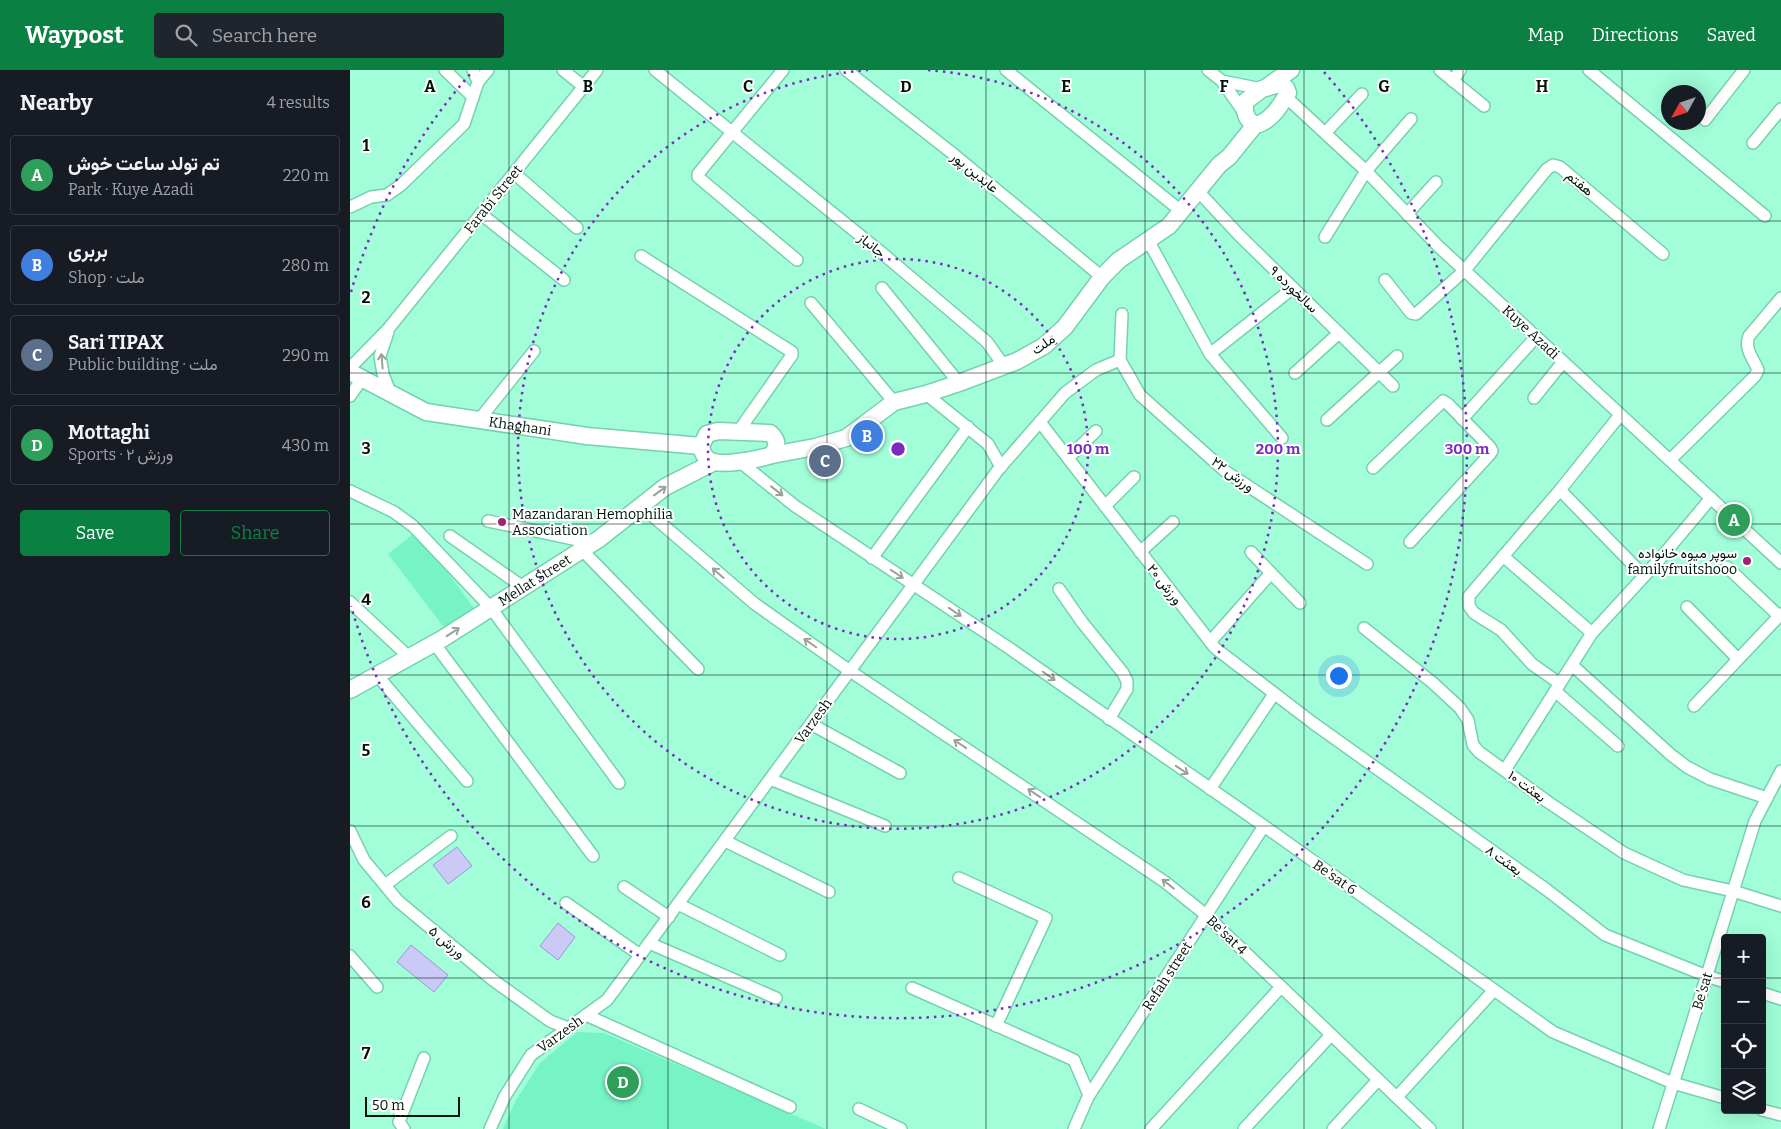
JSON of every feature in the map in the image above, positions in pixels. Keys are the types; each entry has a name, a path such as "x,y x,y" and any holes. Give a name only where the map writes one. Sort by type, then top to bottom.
{"main road":[{"path":"1264,88 1291,70"},
{"path":"1249,119 1263,122 1272,115 1287,95 1300,70"},
{"path":"1264,88 1279,84 1286,88 1287,95"},
{"name":"ملت","path":"714,462 738,461 772,455 815,447 846,438 894,402 959,383 1017,361 1044,346 1065,327 1102,277 1119,260 1169,226 1219,165 1249,119 1246,101 1264,88"},
{"name":"Khaghani","path":"354,373 391,395 426,412 587,436 701,446"},
{"path":"714,462 704,456 701,446 707,434 718,431 770,433 815,447"},
{"path":"770,433 775,438 777,444 772,455"},
{"name":"Mellat Street","path":"350,690 434,644 587,547 665,487 714,462"}],"street":[{"path":"445,70 473,97"},
{"path":"473,70 478,82"},
{"path":"350,207 371,197 387,195 401,185 464,124 478,82 488,70"},
{"path":"563,70 584,87"},
{"name":"Farabi Street","path":"350,396 354,373 597,70"},
{"name":"جانباز","path":"655,70 882,253 987,342 1004,366"},
{"path":"783,70 698,174 698,178 797,260"},
{"name":"عابدین پور","path":"846,70 952,153 1102,277"},
{"path":"1006,70 1181,211"},
{"path":"1208,70 1222,81 1249,119"},
{"path":"1440,70 1484,106"},
{"path":"1453,81 1460,70"},
{"path":"1590,70 1764,216"},
{"path":"1706,119 1744,70"},
{"path":"1222,81 1264,88"},
{"path":"1326,132 1362,94"},
{"name":"Kuye Azadi","path":"1287,95 1366,171 1438,246 1781,563"},
{"path":"1754,143 1781,109"},
{"path":"1325,237 1366,171 1411,119"},
{"name":"هفتم","path":"1465,270 1546,169 1553,165 1560,167 1663,254"},
{"path":"514,173 578,228"},
{"path":"1407,214 1436,182"},
{"name":"سالخورده ۹","path":"1198,190 1239,235 1393,386"},
{"path":"481,214 564,280"},
{"path":"1148,240 1210,354 1282,438"},
{"path":"641,256 792,352 792,355 738,432"},
{"path":"1386,280 1411,313 1416,314 1465,270"},
{"path":"882,288 959,383"},
{"path":"1210,354 1293,288"},
{"path":"1670,460 1755,376 1758,370 1746,343 1749,336 1781,298"},
{"path":"811,303 894,402"},
{"path":"1120,360 1122,314"},
{"name":"Farabi Street","path":"389,328 380,356 383,374 391,395"},
{"path":"1295,372 1339,333"},
{"path":"1462,419 1536,336"},
{"path":"479,420 534,351"},
{"path":"1327,420 1397,356"},
{"name":"Varzesh","path":"490,1129 505,1096 531,1055 607,1000 1001,467 1065,393 1096,370 1120,360"},
{"name":"ورزش ۲۲","path":"1120,360 1140,395 1225,470 1367,564"},
{"path":"1534,398 1563,362"},
{"path":"926,394 988,444 1001,467"},
{"path":"1372,468 1443,401 1490,447 1492,451 1410,542"},
{"path":"1618,746 1532,664 1501,630 1474,614 1469,606 1469,596 1560,490 1620,415"},
{"name":"ورزش ۲۰","path":"1040,422 1215,648 1313,723"},
{"path":"872,558 968,427"},
{"path":"1068,458 1096,431"},
{"name":"Be'sat 6","path":"738,461 795,506 1009,648 1264,826 1553,1032 1673,1083 1721,1097"},
{"path":"1105,506 1134,478"},
{"path":"1560,490 1644,576"},
{"path":"350,491 394,512 413,526 490,608 619,783"},
{"path":"1506,770 1592,633 1711,498"},
{"name":"Be'sat 4","path":"641,506 755,604 850,671 1165,882 1206,915 1429,1129"},
{"path":"488,521 587,547 698,669"},
{"path":"1140,552 1173,522"},
{"path":"450,536 524,586"},
{"path":"1252,552 1271,574 1300,602"},
{"path":"1503,556 1592,633"},
{"path":"1694,706 1780,615 1726,567"},
{"path":"1210,642 1271,574"},
{"path":"1059,589 1082,622 1123,673 1127,681 1127,689 1109,719"},
{"path":"350,602 409,657"},
{"path":"1687,608 1738,659"},
{"name":"بعثت ۱۰","path":"1364,628 1433,683 1460,708 1468,720 1473,745 1479,752 1548,802 1624,853 1683,880 1734,891 1781,906"},
{"path":"434,644 592,856"},
{"path":"1572,665 1670,754 1687,767 1710,780 1767,798"},
{"path":"377,675 467,781"},
{"path":"1210,789 1274,694"},
{"name":"بعثت ٨","path":"1313,723 1547,890 1606,936 1721,981"},
{"path":"811,724 900,773"},
{"name":"Be'sat","path":"1658,1129 1755,821 1781,771"},
{"path":"770,779 885,826"},
{"name":"Refah street","path":"1074,1129 1089,1095 1264,826"},
{"name":"ورزش ۵","path":"350,831 354,853 364,860 398,901 494,980 550,1021 568,1028"},
{"path":"385,885 451,836"},
{"path":"725,841 829,892"},
{"path":"959,878 1046,918 996,1026"},
{"path":"624,888 669,917"},
{"path":"566,903 640,955"},
{"path":"678,904 780,955"},
{"path":"649,943 776,998"},
{"path":"350,957 377,987"},
{"path":"1152,1129 1281,987"},
{"path":"912,988 1074,1060 1089,1095"},
{"path":"1396,1097 1494,990"},
{"path":"1766,994 1781,999"},
{"path":"586,1015 790,1107"},
{"path":"1244,1129 1331,1035"},
{"path":"404,1129 399,1122 424,1058"},
{"path":"1333,1129 1378,1080"},
{"path":"859,1109 901,1129"},
{"path":"1766,1111 1781,1115"}],"green space":[{"path":"417,531 476,611 446,630 388,554"},
{"path":"577,1032 604,1033 826,1129 503,1129 516,1100 540,1063"}],"building":[{"path":"457,847 472,866 448,884 433,865"},
{"path":"558,923 575,937 558,960 540,946"},
{"path":"411,945 448,975 434,992 397,962"}],"place":[{"name":"بربری","path":"867,436"},
{"name":"Sari TIPAX","path":"825,461"},
{"name":"تم تولد ساعت خوش","path":"1734,520"},
{"name":"Mazandaran Hemophilia Association","path":"502,522"},
{"name":"سوپر میوه خانواده familyfruitshooo","path":"1747,561"},
{"name":"Mottaghi","path":"623,1082"}]}
